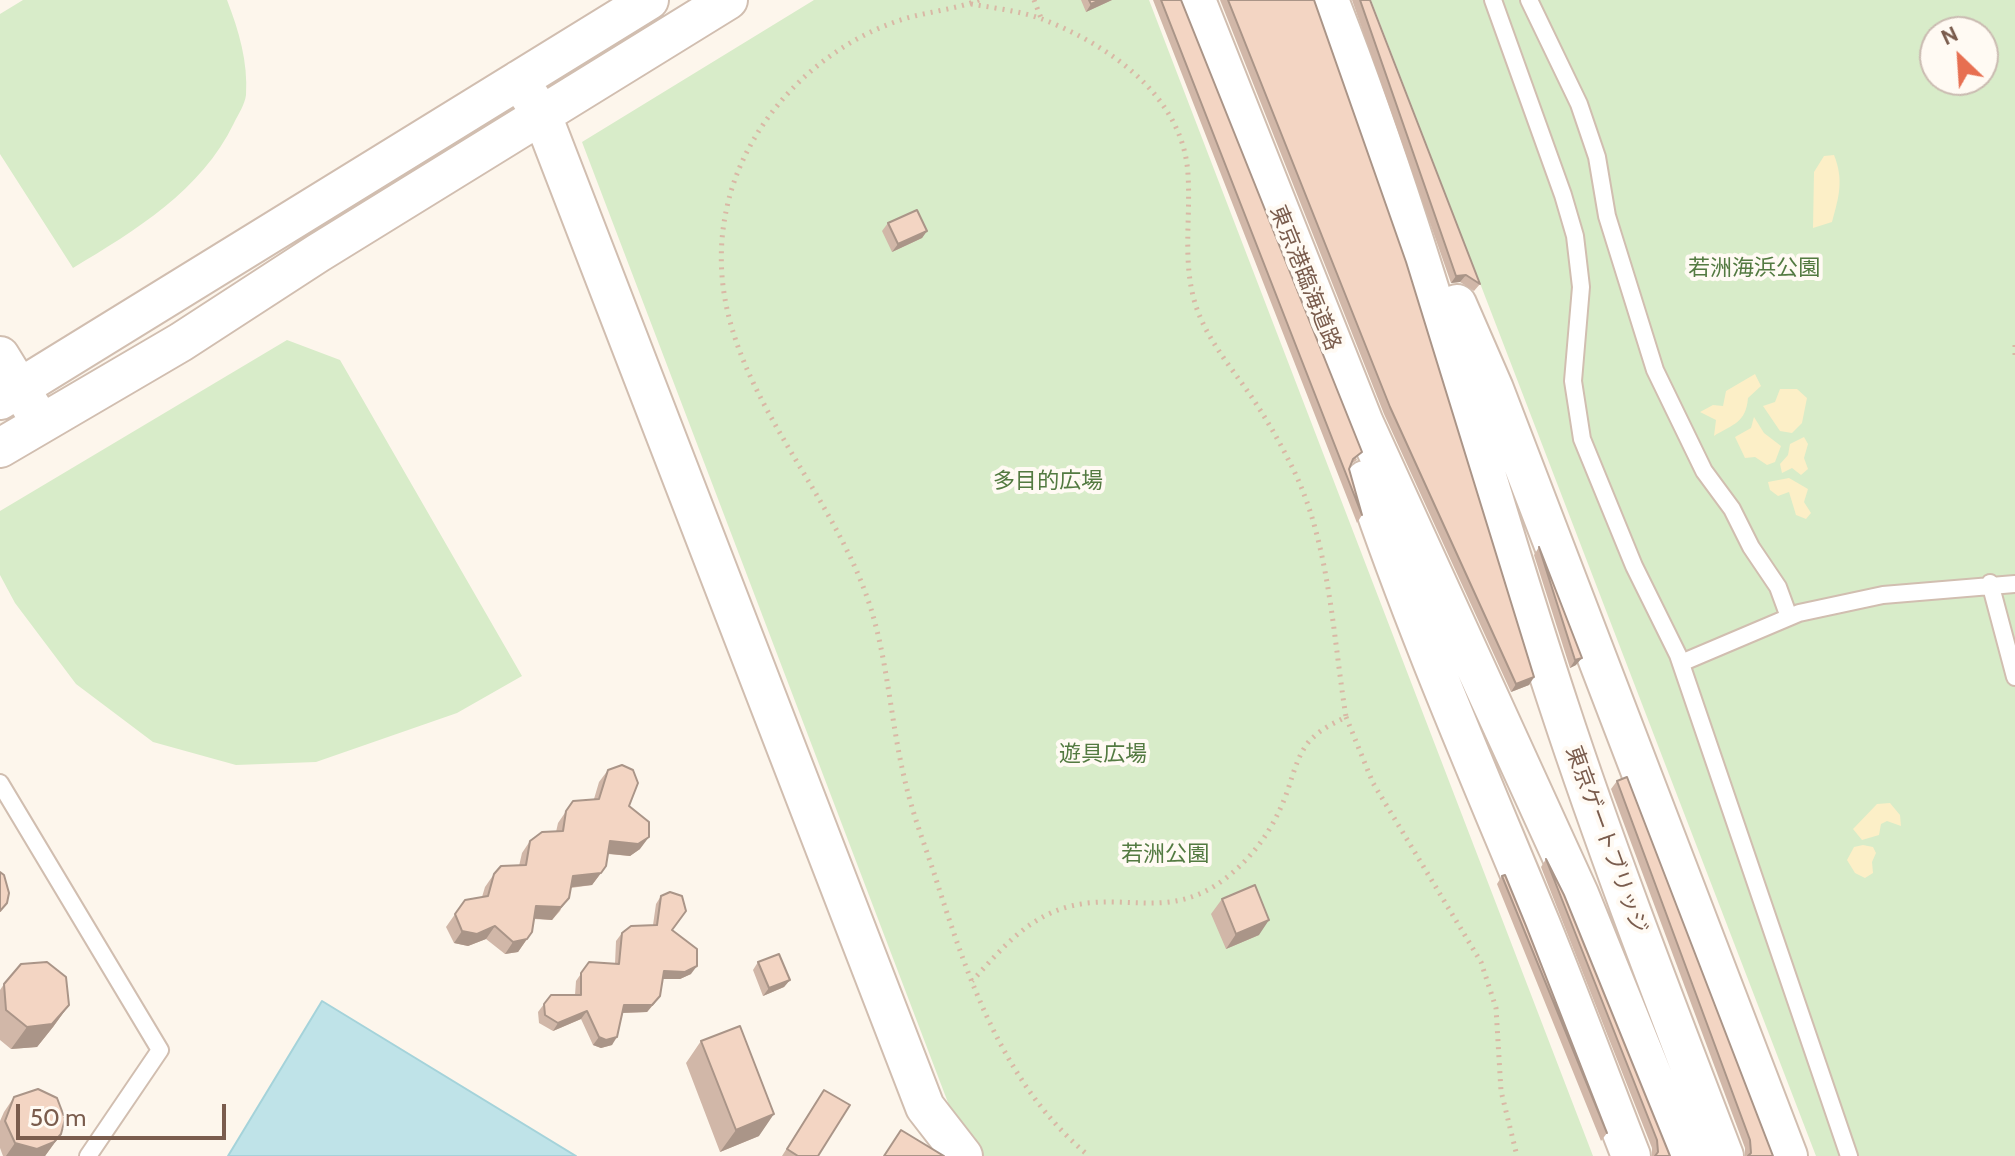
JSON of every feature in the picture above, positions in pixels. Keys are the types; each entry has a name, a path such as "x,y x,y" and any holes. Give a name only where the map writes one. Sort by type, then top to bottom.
{"street":[{"path":"10,394 649,0"},
{"path":"1,444 43,425 728,0"},
{"name":"東京港臨海道路","path":"1196,0 1358,408 1421,553"},
{"path":"1329,0 1368,99 1494,389 1788,1156"},
{"path":"519,80 542,115 925,1107 963,1156"},
{"name":"東京ゲートブリッジ","path":"1368,99 1420,256 1500,520 1608,848 1724,1156"},
{"path":"1257,159 1394,565 1631,1156"},
{"path":"0,356 10,394 43,425"},
{"name":"東京ゲートブリッジ","path":"1421,553 1579,894 1685,1156"}],"lane":[{"path":"1493,0 1575,236 1581,287 1573,381 1582,439 1634,566 1681,663 1849,1156"},
{"path":"1529,0 1579,104 1597,157 1607,216 1655,370 1704,471 1732,509 1751,547 1778,587 1789,617"},
{"path":"1681,663 1789,617 1883,595 1990,583 2015,584"},
{"path":"1990,583 2015,677"},
{"path":"0,783 160,1050 88,1156"}],"path":[{"path":"979,0 893,22 856,39 789,92 744,157 727,207 721,261 724,307 738,355 752,386 823,503 866,595 876,625 905,782 972,981 1009,1062 1030,1091 1089,1156"},
{"path":"1034,0 1041,18"},
{"path":"970,4 1041,18 1127,67 1157,96 1173,121 1184,147 1188,174 1188,275 1198,311 1227,365 1273,430 1310,511 1346,717 1373,783 1481,962 1496,1008 1501,1091 1517,1156"},
{"path":"2015,345 2015,360"},
{"path":"972,981 1018,931 1041,917 1091,902 1156,906 1176,902 1223,880 1244,863 1274,824 1306,745 1321,730 1346,717"}],"green space":[{"path":"23,0 227,0 244,59 244,102 220,147 204,169 165,207 73,268 0,154 0,14"},
{"name":"若洲公園","path":"814,0 1149,0 1593,1156 981,1156 955,1121 582,142"},
{"name":"若洲海浜公園","path":"1371,0 2015,0 2015,1156 1816,1156"},
{"path":"287,340 340,360 522,676 457,713 316,762 236,765 153,742 76,684 15,603 0,575 0,511"}],"sand":[{"path":"1834,155 1839,188 1832,222 1813,228 1814,172 1824,156"},
{"path":"1755,374 1761,386 1748,398 1745,413 1733,425 1714,436 1716,420 1700,412 1713,405 1723,406 1726,391"},
{"path":"1780,389 1797,389 1807,398 1802,423 1792,433 1780,431 1763,406 1775,402"},
{"path":"1754,417 1764,433 1781,446 1775,462 1767,465 1755,457 1745,458 1735,437 1751,428"},
{"path":"1804,437 1808,444 1804,458 1808,469 1801,475 1792,468 1782,473 1780,464 1788,455 1790,444"},
{"path":"1789,478 1808,489 1804,502 1811,513 1806,519 1796,515 1789,492 1778,496 1770,490 1768,482"},
{"path":"1890,803 1900,815 1901,826 1887,821 1881,824 1879,835 1862,840 1853,829 1877,804"},
{"path":"1854,847 1873,847 1876,853 1872,862 1873,873 1865,878 1855,873 1847,860"}],"water":[{"path":"322,1001 576,1156 228,1156"}],"building":[{"path":"1161,0 1181,0 1362,452 1353,459 1349,469 1362,515"},
{"path":"1228,0 1314,0 1406,262 1534,677 1516,684 1390,407"},
{"path":"1360,0 1370,0 1480,284 1466,275 1456,276"},
{"path":"917,210 927,231 898,244 888,223"},
{"path":"1539,547 1582,658 1575,660"},
{"path":"622,765 633,770 638,783 629,806 649,822 649,837 638,844 610,841 606,866 601,873 573,876 569,898 561,907 536,906 532,932 527,939 513,942 495,926 477,934 462,931 455,914 465,900 488,896 494,874 501,866 526,865 530,841 542,832 563,831 566,811 573,801 599,799 608,770"},
{"path":"1627,777 1773,1156 1748,1156 1751,1153 1750,1140 1617,781"},
{"path":"1546,859 1564,895 1670,1156 1655,1156 1658,1152 1657,1140"},
{"path":"0,872 4,875 9,893 7,903 0,911"},
{"path":"1505,875 1526,926 1607,1133 1502,876"},
{"path":"1255,885 1269,920 1236,934 1222,899"},
{"path":"670,892 682,896 686,911 672,930 697,949 697,966 685,972 664,971 660,996 652,1005 624,1005 617,1037 606,1040 599,1037 587,1011 558,1023 545,1015 544,1004 551,995 581,995 581,973 589,962 619,964 622,933 631,926 657,925 661,896"},
{"path":"779,954 790,980 769,988 758,962"},
{"path":"47,962 66,977 69,1005 52,1024 27,1027 6,1010 4,984 21,964"},
{"path":"740,1026 774,1114 736,1130 701,1041"},
{"path":"38,1089 57,1098 65,1119 61,1134 54,1142 37,1149 15,1143 5,1121 14,1097"},
{"path":"824,1090 850,1105 818,1156 798,1156 787,1149"},
{"path":"901,1130 944,1156 884,1156"}],"park label":[{"name":"多目的広場","path":"1048,482"},
{"name":"遊具広場","path":"1103,755"}]}
